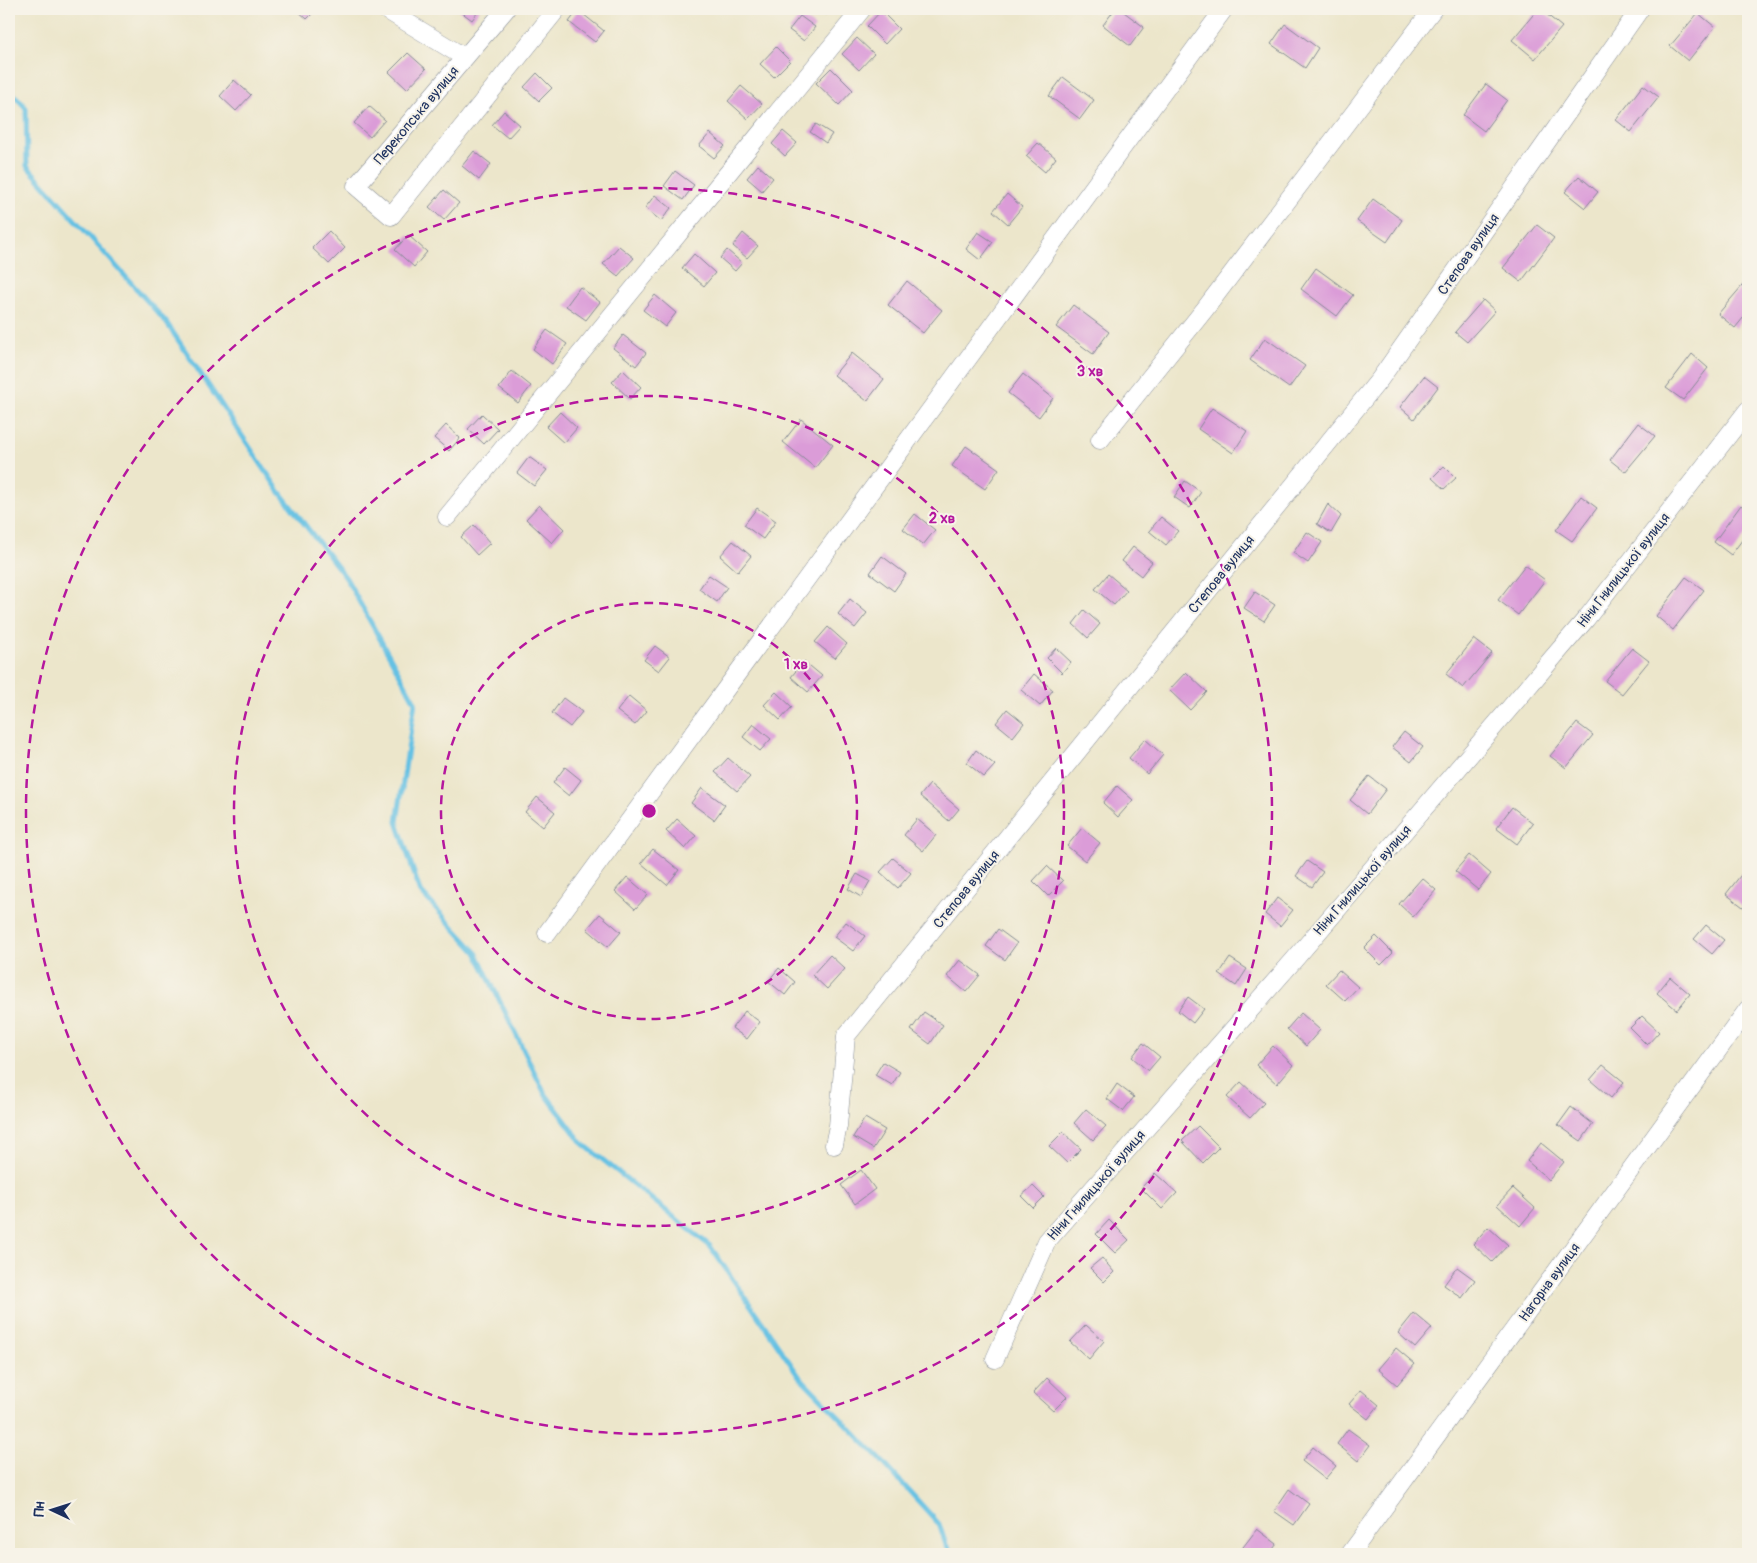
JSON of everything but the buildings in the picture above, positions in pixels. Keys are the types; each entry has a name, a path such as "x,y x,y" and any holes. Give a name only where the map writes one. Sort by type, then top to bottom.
{"street":[{"path":"386,9 464,57"},
{"name":"Перекопська вулиця","path":"506,9 356,186 391,216 557,9"},
{"path":"447,517 862,9"},
{"path":"546,933 1224,9"},
{"path":"1100,440 1205,309 1433,9"},
{"name":"Степова вулиця","path":"834,1145 838,1126 846,1036 1380,379 1640,9"},
{"name":"Ніни Гнилицької вулиця","path":"995,1359 1047,1241 1300,952 1586,619 1748,410"},
{"name":"Нагорна вулиця","path":"1350,1554 1748,1009"}],"waterway":[{"path":"9,89 26,108 27,166 166,322 279,491 346,578 415,702 397,822 420,891 476,952 544,1092 582,1143 710,1246 799,1376 880,1459 939,1524 946,1545 952,1554"}]}
